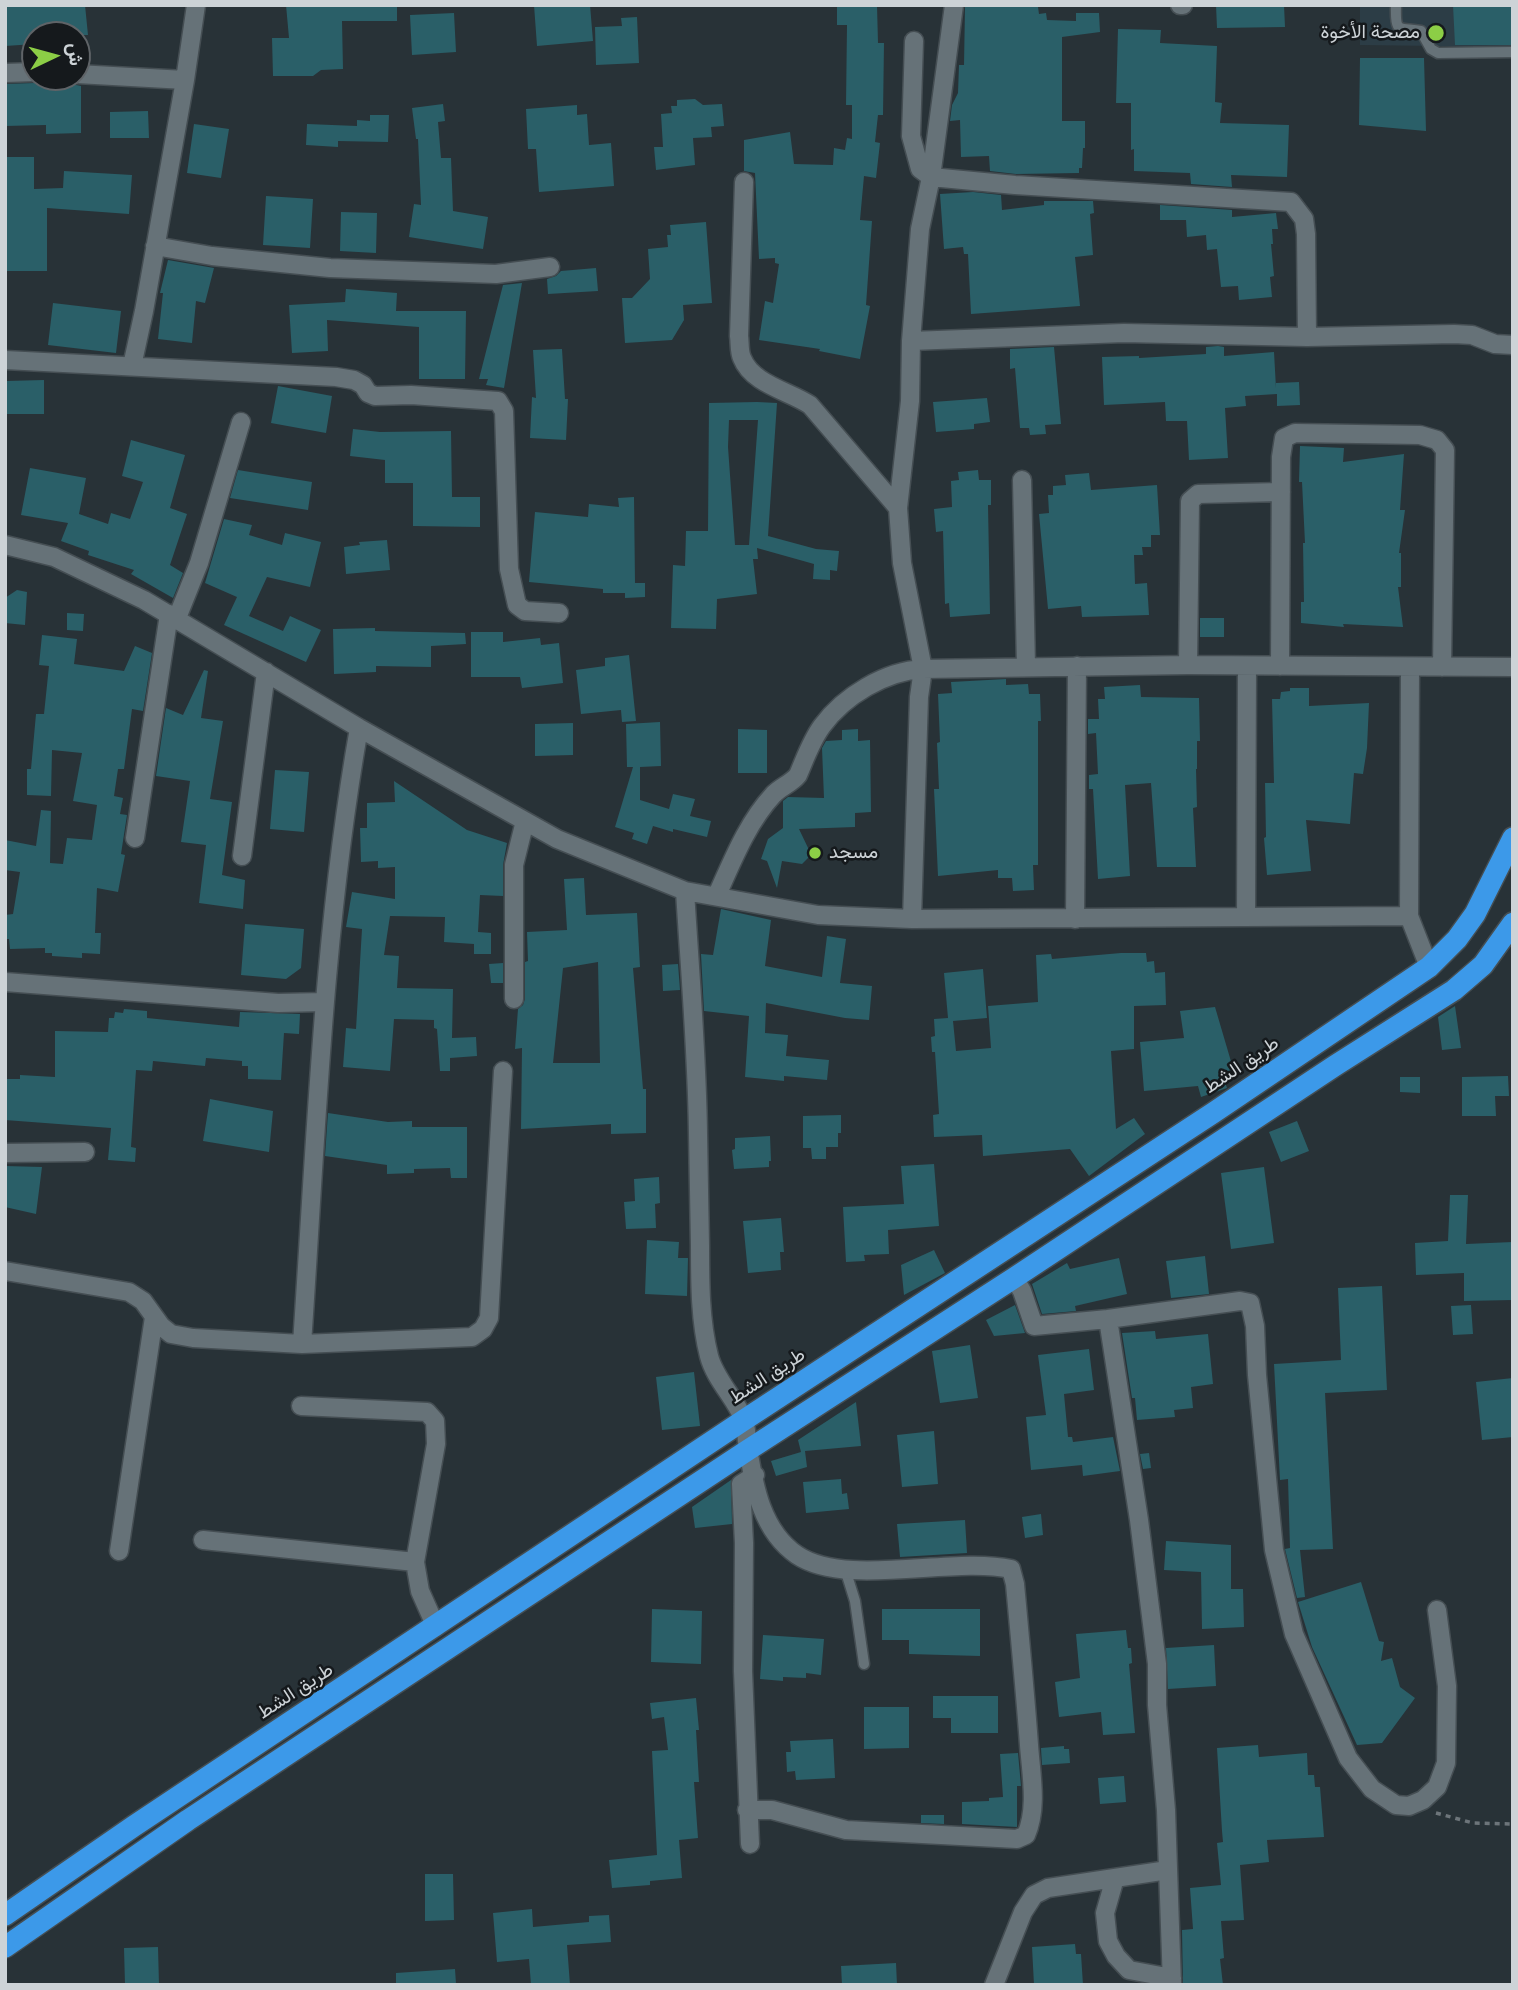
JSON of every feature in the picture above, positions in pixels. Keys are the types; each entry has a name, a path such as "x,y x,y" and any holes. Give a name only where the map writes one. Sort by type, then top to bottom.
{"highway":[{"name":"طريق الشط","path":"5,1915 134,1826 744,1420 1213,1113 1429,967 1457,939 1475,914 1513,838"},
{"path":"5,1947 188,1820 748,1450 1454,990 1483,965 1513,923"}],"street":[{"path":"132,366 186,80 196,5"},
{"path":"912,919 918,709 923,668 902,563 898,508 910,401 911,341 920,229 931,177 954,5"},
{"path":"914,41 911,136 920,169 931,177 1015,185 1291,202 1304,219 1306,234 1307,337"},
{"path":"91,75 186,80"},
{"path":"744,182 739,336 741,358 750,370 770,385 793,394 810,405 898,508"},
{"path":"155,246 212,256 330,268 496,274 550,267"},
{"path":"911,341 1124,333 1307,337 1472,335 1494,344 1513,345"},
{"path":"5,360 337,377 354,380 375,396 411,395 498,401 503,411 509,569 514,596 517,605 524,611 559,613"},
{"path":"135,838 173,616 206,540 241,422"},
{"path":"1280,666 1281,457 1284,438 1295,433 1420,435 1437,440 1445,450 1442,667"},
{"path":"1022,480 1026,666"},
{"path":"1188,664 1190,501 1198,494 1281,492"},
{"path":"5,545 54,557 94,575 173,616 359,728 556,839 685,891 818,915 912,919 1409,916"},
{"path":"717,895 733,859 757,817 775,793 792,783 798,775 824,723 848,700 867,687 907,670 1188,664 1513,667"},
{"path":"1075,919 1077,666"},
{"path":"1246,917 1248,666"},
{"path":"1410,667 1409,916 1429,967"},
{"path":"242,856 266,672"},
{"path":"302,1344 324,1002 346,802 359,728"},
{"path":"514,999 514,865 524,821"},
{"path":"685,891 697,1097 704,1320 709,1359 724,1390 744,1420 758,1498 775,1535 797,1555 819,1566 859,1570 979,1566 1011,1570 1015,1584 1033,1802 1032,1822 1026,1835 1017,1839 846,1830 772,1810 747,1810"},
{"path":"5,982 278,1003 324,1002"},
{"path":"5,1271 128,1292 143,1300 154,1317 172,1334 182,1336 302,1344 452,1340 472,1337 482,1329 489,1318 503,1071"},
{"path":"5,1153 85,1152"},
{"path":"1014,1278 1022,1291 1034,1326 1240,1301 1250,1303 1255,1326 1257,1375 1274,1550 1294,1634 1348,1758 1372,1790 1396,1805 1409,1806 1423,1800 1437,1787 1446,1763 1447,1686 1437,1610"},
{"path":"119,1551 154,1317"},
{"path":"1108,1319 1139,1520 1157,1664 1172,1981 1129,1970 1116,1956 1108,1941 1105,1913 1115,1878"},
{"path":"301,1406 427,1412 435,1421 436,1444 415,1562 420,1591 436,1627"},
{"path":"750,1844 743,1671 744,1543 741,1484 755,1475"},
{"path":"203,1540 415,1562"},
{"path":"994,1985 1023,1912 1034,1895 1048,1888 1168,1870"}],"lane":[{"path":"1396,5 1395,22 1398,27 1421,31 1429,46 1438,54 1513,52"},
{"path":"845,1569 855,1601 864,1664"}],"path":[{"path":"1409,1806 1473,1823 1513,1824"}],"shaded area":[{"name":"مصحة الأخوة","path":"1360,5 1511,5 1513,47 1360,45"}],"building":[{"path":"5,5 85,5 87,21 21,21 21,45 5,46"},
{"path":"286,5 397,5 397,21 342,21 343,69 321,70 313,76 273,76 272,38 289,38"},
{"path":"534,5 590,5 593,41 537,46"},
{"path":"837,5 877,5 878,43 884,43 883,115 878,115 875,142 880,143 876,178 864,176 860,220 872,221 866,305 870,306 860,359 819,351 820,349 759,340 765,301 773,303 779,264 775,263 775,258 759,259 755,173 744,171 744,140 790,132 794,164 833,165 834,148 845,150 847,138 852,139 852,105 846,105 847,25 837,25"},
{"path":"1216,5 1284,5 1285,27 1217,28"},
{"path":"1453,5 1511,5 1513,45 1455,45"},
{"path":"965,7 1038,7 1039,14 1046,13 1047,20 1076,21 1076,13 1099,13 1100,32 1062,37 1062,121 1085,121 1085,148 1079,173 1016,174 990,171 989,156 961,157 960,120 950,121 952,105 958,93 959,65 964,65"},
{"path":"454,13 456,52 412,55 410,15"},
{"path":"637,17 639,63 596,65 595,27 622,26 621,18"},
{"path":"1118,29 1161,30 1160,43 1217,46 1215,102 1222,103 1220,123 1289,125 1287,177 1231,175 1232,187 1191,184 1190,173 1134,171 1131,103 1116,103"},
{"path":"1360,58 1424,58 1426,131 1359,125"},
{"path":"21,83 21,91 81,91 81,133 46,134 46,125 5,126 5,84"},
{"path":"695,99 703,105 722,104 724,126 711,127 712,137 693,138 695,165 656,170 654,147 663,147 661,114 672,113 671,106 677,106 677,100"},
{"path":"443,104 445,121 438,122 441,158 451,158 453,211 488,217 483,249 409,237 414,204 421,205 418,139 412,108"},
{"path":"577,105 577,115 587,114 589,145 611,143 614,186 539,192 536,149 528,149 526,109"},
{"path":"148,111 149,138 110,138 110,112"},
{"path":"370,115 389,115 388,142 338,141 338,147 306,145 307,124 357,126 357,120 370,121"},
{"path":"194,124 229,129 221,178 187,173"},
{"path":"5,157 34,157 34,189 63,188 64,171 132,175 129,214 47,208 47,271 5,271"},
{"path":"973,192 1001,195 1002,210 1044,205 1044,201 1093,201 1094,213 1090,214 1093,255 1075,257 1080,306 971,314 968,254 964,254 963,247 944,249 940,194"},
{"path":"266,196 313,199 310,248 263,245"},
{"path":"1160,205 1232,210 1232,217 1276,213 1278,229 1272,229 1271,244 1274,276 1270,277 1272,297 1239,300 1238,286 1221,287 1217,249 1207,250 1206,235 1187,237 1186,220 1160,220"},
{"path":"341,212 377,213 376,253 340,251"},
{"path":"706,222 712,303 683,305 684,320 672,340 625,343 622,298 632,298 650,279 648,249 668,247 670,225"},
{"path":"168,260 214,268 205,303 196,301 192,343 158,339 163,293 160,293"},
{"path":"596,268 598,291 548,294 547,279 561,271"},
{"path":"522,283 504,388 486,385 488,379 479,379 503,285"},
{"path":"346,289 397,293 396,311 466,311 465,379 419,379 419,327 327,320 328,351 292,353 289,305 345,302"},
{"path":"53,303 121,311 116,353 48,345"},
{"path":"1054,347 1061,424 1045,425 1046,434 1030,435 1029,428 1020,428 1015,368 1010,369 1010,349"},
{"path":"1206,347 1224,347 1224,356 1274,352 1276,388 1276,383 1299,382 1300,405 1277,406 1277,394 1245,396 1246,406 1225,408 1228,458 1189,460 1187,421 1166,421 1165,402 1104,405 1102,357 1206,354"},
{"path":"562,349 565,399 568,399 566,440 530,438 532,397 536,398 533,350"},
{"path":"44,380 44,414 7,414 6,381"},
{"path":"278,386 332,396 326,433 271,423"},
{"path":"987,398 990,422 974,424 974,429 936,432 933,402"},
{"path":"709,403 777,403 768,536 816,549 839,551 837,571 830,570 830,580 813,579 814,564 757,548 758,559 753,559 757,594 717,599 716,629 671,628 673,565 685,566 686,531 708,531","holes":["729,420 758,420 749,545 735,545 728,447"]},
{"path":"353,429 380,432 451,431 452,497 480,497 480,527 413,526 413,483 385,483 385,460 350,456"},
{"path":"131,440 185,455 170,508 187,514 170,565 183,573 173,598 131,574 134,570 88,555 89,551 61,541 68,523 21,515 30,468 86,478 79,514 108,524 111,513 130,519 143,482 122,476"},
{"path":"1300,446 1344,448 1343,462 1404,454 1400,510 1405,510 1399,553 1401,587 1398,587 1403,627 1343,624 1344,627 1301,623 1305,543 1302,482 1299,482"},
{"path":"238,470 312,482 308,510 230,498"},
{"path":"978,470 979,480 991,480 991,505 988,505 990,614 950,617 949,603 945,604 943,531 936,532 934,509 952,507 951,481 959,480 958,472"},
{"path":"1089,473 1091,490 1157,485 1160,535 1151,535 1151,547 1142,547 1143,555 1134,555 1135,584 1147,583 1149,615 1082,617 1081,606 1048,609 1039,514 1049,513 1048,495 1053,495 1053,486 1066,485 1065,475"},
{"path":"634,497 635,583 645,583 645,597 625,598 625,593 603,593 603,589 529,582 535,512 588,517 589,504 619,507 618,498"},
{"path":"224,519 252,525 249,535 282,545 285,533 321,542 310,587 267,577 249,616 283,631 290,616 321,630 306,662 224,625 237,597 205,583"},
{"path":"387,540 390,570 346,574 344,547 360,545 359,542"},
{"path":"17,590 27,592 25,625 5,623 5,598"},
{"path":"67,613 84,614 83,631 67,630"},
{"path":"1200,618 1224,618 1224,637 1200,637"},
{"path":"375,628 375,631 465,633 466,644 431,646 431,667 376,666 376,672 334,674 333,629"},
{"path":"471,632 503,632 503,642 540,638 541,645 559,643 563,683 522,688 520,677 471,677"},
{"path":"42,635 77,639 74,664 124,671 135,646 152,653 143,711 132,709 124,769 118,769 114,796 123,798 120,814 127,815 121,854 125,855 118,892 97,888 95,933 101,933 100,954 82,953 82,958 52,956 52,953 45,953 45,948 10,949 9,939 5,939 5,915 13,914 20,872 5,870 5,840 36,846 41,810 51,811 50,863 63,864 67,838 92,840 97,805 73,801 82,753 52,750 51,796 27,795 27,769 31,769 36,714 44,714 49,666 39,665"},
{"path":"629,655 636,721 622,722 621,710 581,714 576,670 605,666 605,658"},
{"path":"204,670 208,671 201,718 223,721 210,799 232,802 222,875 245,880 243,909 199,903 206,845 181,842 190,781 156,776 166,708 183,715"},
{"path":"1006,679 1006,685 1028,684 1029,694 1040,694 1038,865 1033,865 1034,890 1013,891 1012,878 998,878 998,870 938,876 934,789 939,789 938,694 952,693 951,682"},
{"path":"1140,685 1141,697 1199,698 1197,807 1193,808 1196,867 1157,867 1151,783 1125,785 1130,876 1098,879 1093,789 1089,789 1089,775 1098,774 1096,733 1088,734 1088,719 1099,719 1098,699 1105,699 1104,687"},
{"path":"1290,688 1309,688 1309,706 1369,703 1367,748 1363,774 1354,773 1350,824 1306,820 1311,871 1267,875 1264,838 1265,783 1274,783 1272,699 1280,699 1281,692 1290,691"},
{"path":"660,722 661,766 640,767 640,800 669,809 673,794 695,799 690,816 711,821 707,837 653,826 647,844 632,839 634,833 615,827 633,767 627,767 626,724"},
{"path":"573,723 573,755 535,756 535,724"},
{"path":"738,729 767,730 767,773 738,773"},
{"path":"858,729 858,741 870,740 871,812 855,813 855,827 799,829 810,852 809,857 802,864 782,861 777,888 767,861 761,859 768,839 783,828 783,801 788,797 824,798 822,748 826,741 842,740 842,730"},
{"path":"275,770 309,772 304,832 270,829"},
{"path":"394,781 467,830 507,843 503,865 503,896 480,895 478,932 491,933 491,954 474,954 474,944 444,942 445,917 390,916 384,955 399,956 397,988 453,989 452,1038 476,1037 477,1056 450,1058 450,1071 440,1071 434,1020 394,1019 390,1071 343,1067 346,1028 356,1029 362,929 346,927 352,892 395,899 395,867 378,868 378,861 361,862 360,828 367,828 367,803 395,802"},
{"path":"584,878 586,915 637,913 640,967 633,968 643,1089 646,1089 646,1133 611,1134 611,1124 521,1129 522,1048 515,1049 518,1009 525,999 527,932 567,930 564,879","holes":["598,962 600,1063 553,1063 563,968"]},
{"path":"721,909 771,920 765,966 822,977 827,936 846,939 840,983 872,986 869,1020 766,1003 765,1033 788,1035 786,1056 829,1060 827,1080 784,1076 784,1081 745,1077 749,1016 704,1011 701,954 713,955"},
{"path":"245,924 304,929 301,968 286,979 241,975"},
{"path":"1146,953 1147,962 1154,961 1155,973 1165,972 1166,1005 1134,1006 1134,1049 1111,1051 1116,1129 1134,1118 1145,1134 1089,1176 1070,1149 983,1156 982,1135 934,1137 933,1115 939,1114 935,1052 932,1052 931,1037 935,1036 934,1019 948,1018 944,973 983,969 987,1018 953,1021 956,1051 991,1048 988,1006 1038,1002 1036,955 1051,954 1052,959"},
{"path":"503,963 503,983 491,983 489,964"},
{"path":"678,964 680,990 663,991 662,965"},
{"path":"1455,1006 1461,1048 1442,1050 1438,1017"},
{"path":"1215,1007 1235,1075 1224,1079 1227,1088 1201,1097 1198,1086 1144,1091 1140,1042 1184,1038 1180,1011"},
{"path":"124,1009 147,1011 147,1018 239,1027 240,1012 300,1014 299,1034 284,1033 281,1080 248,1079 248,1066 242,1066 242,1061 206,1058 205,1066 153,1061 152,1071 136,1070 131,1147 136,1148 135,1162 108,1160 111,1128 5,1120 5,1079 20,1079 20,1075 55,1077 55,1031 108,1032 109,1018 114,1018 115,1012 123,1013"},
{"path":"1508,1076 1509,1096 1495,1096 1496,1116 1462,1116 1462,1077"},
{"path":"1400,1077 1420,1077 1420,1093 1400,1092"},
{"path":"210,1099 273,1111 269,1152 203,1141"},
{"path":"328,1113 388,1122 412,1121 412,1127 467,1127 467,1178 451,1178 450,1168 414,1169 414,1173 387,1174 387,1165 325,1156"},
{"path":"841,1115 838,1147 826,1147 826,1159 812,1159 811,1148 803,1148 803,1116"},
{"path":"1297,1121 1309,1151 1281,1162 1269,1132"},
{"path":"770,1136 769,1167 734,1169 732,1150 735,1149 735,1138"},
{"path":"934,1164 939,1226 888,1230 889,1254 864,1255 865,1261 846,1262 843,1207 904,1204 901,1166"},
{"path":"5,1166 42,1167 36,1214 5,1207"},
{"path":"1264,1167 1274,1243 1231,1249 1221,1173"},
{"path":"659,1177 660,1203 655,1204 656,1228 626,1229 624,1202 635,1201 634,1179"},
{"path":"1450,1195 1468,1195 1466,1244 1513,1242 1513,1300 1464,1301 1464,1273 1416,1275 1415,1243 1448,1241"},
{"path":"781,1218 784,1252 780,1252 781,1270 748,1273 743,1221"},
{"path":"647,1240 679,1242 678,1258 688,1258 687,1296 645,1294"},
{"path":"934,1250 945,1273 904,1295 901,1265"},
{"path":"1205,1256 1209,1294 1171,1298 1166,1261"},
{"path":"1119,1258 1127,1294 1075,1306 1076,1311 1042,1314 1032,1284 1067,1263 1070,1269"},
{"path":"1382,1286 1387,1390 1325,1393 1333,1549 1300,1550 1305,1597 1297,1598 1285,1549 1290,1548 1288,1479 1280,1480 1274,1364 1341,1360 1338,1288"},
{"path":"1015,1305 1025,1333 994,1336 986,1320"},
{"path":"1471,1305 1473,1334 1453,1335 1451,1306"},
{"path":"1155,1331 1156,1339 1208,1334 1213,1384 1191,1387 1193,1408 1174,1410 1175,1417 1137,1420 1122,1333"},
{"path":"970,1345 978,1398 940,1403 932,1351"},
{"path":"1089,1349 1094,1390 1064,1394 1068,1437 1072,1437 1073,1442 1113,1437 1120,1471 1083,1476 1082,1465 1031,1470 1026,1417 1046,1415 1038,1355"},
{"path":"694,1372 700,1426 662,1430 656,1377"},
{"path":"1513,1378 1513,1437 1482,1440 1476,1382"},
{"path":"856,1402 861,1446 805,1451 807,1467 776,1476 771,1461 801,1452 798,1440"},
{"path":"934,1431 938,1484 902,1487 897,1435"},
{"path":"1149,1453 1151,1468 1143,1469 1140,1454"},
{"path":"841,1479 842,1494 847,1493 849,1509 806,1513 803,1482"},
{"path":"731,1480 732,1524 695,1528 692,1507"},
{"path":"1041,1514 1043,1535 1025,1538 1022,1517"},
{"path":"965,1520 967,1553 900,1557 897,1524"},
{"path":"1166,1541 1231,1545 1231,1589 1243,1589 1244,1627 1202,1629 1201,1572 1164,1570"},
{"path":"1361,1582 1379,1641 1384,1642 1381,1661 1392,1658 1400,1687 1415,1698 1382,1743 1357,1745 1312,1647 1298,1602"},
{"path":"652,1609 702,1611 701,1664 651,1662"},
{"path":"882,1609 980,1609 980,1656 909,1654 909,1640 882,1640"},
{"path":"1126,1630 1128,1648 1131,1648 1132,1663 1129,1664 1135,1733 1103,1735 1101,1712 1059,1717 1055,1682 1080,1678 1076,1634"},
{"path":"763,1635 824,1639 821,1675 806,1673 806,1678 783,1677 783,1681 760,1679"},
{"path":"1214,1645 1216,1686 1168,1689 1166,1648"},
{"path":"933,1696 998,1696 998,1733 951,1733 951,1718 933,1718"},
{"path":"696,1698 699,1782 694,1782 698,1838 679,1840 682,1878 650,1881 650,1885 612,1888 609,1860 657,1855 652,1751 668,1750 664,1717 652,1719 650,1703"},
{"path":"864,1707 909,1707 909,1748 864,1749"},
{"path":"833,1739 835,1778 796,1780 795,1771 787,1772 786,1752 791,1752 790,1741"},
{"path":"1258,1745 1259,1757 1307,1753 1308,1775 1314,1775 1315,1787 1320,1787 1324,1837 1267,1840 1269,1862 1240,1865 1244,1920 1221,1921 1224,1958 1220,1959 1223,1985 1183,1985 1182,1930 1193,1929 1190,1888 1221,1885 1217,1843 1223,1842 1217,1748"},
{"path":"1064,1746 1064,1749 1069,1749 1070,1763 1042,1765 1041,1748"},
{"path":"1018,1753 1021,1786 1017,1786 1017,1827 962,1824 962,1802 989,1801 989,1798 1003,1797 1000,1754"},
{"path":"1124,1776 1126,1802 1100,1804 1098,1778"},
{"path":"921,1815 944,1815 944,1824 921,1823"},
{"path":"425,1874 453,1874 454,1920 425,1921"},
{"path":"532,1909 533,1927 589,1922 589,1916 609,1915 611,1942 567,1945 570,1985 531,1985 529,1959 497,1962 493,1913"},
{"path":"1075,1944 1076,1954 1081,1954 1083,1985 1034,1985 1032,1947"},
{"path":"158,1947 159,1985 125,1985 124,1948"},
{"path":"896,1963 897,1985 842,1985 841,1966"},
{"path":"455,1969 456,1984 396,1985 396,1973"}],"place":[{"name":"مصحة الأخوة","path":"1436,33"},
{"name":"مسجد","path":"815,853"}]}
